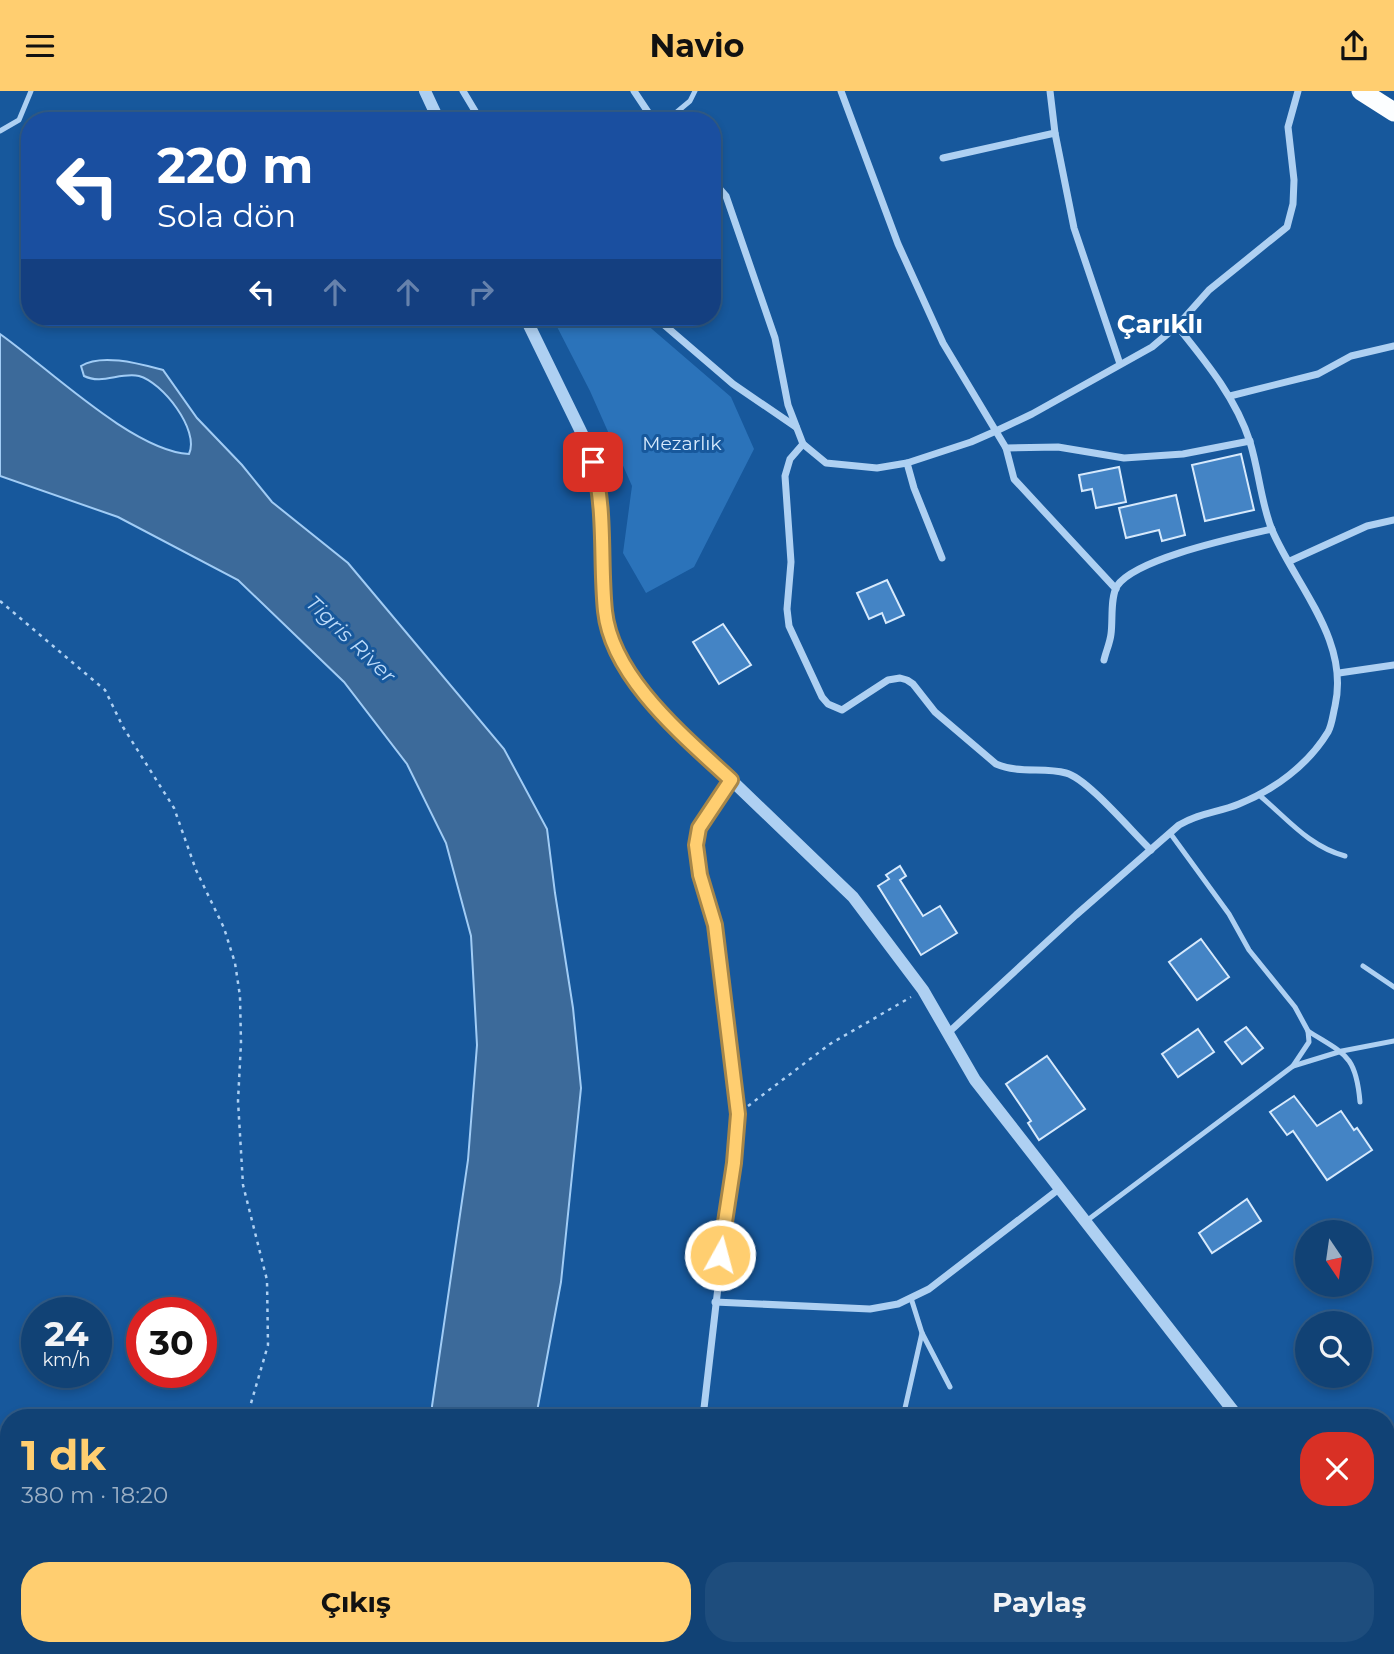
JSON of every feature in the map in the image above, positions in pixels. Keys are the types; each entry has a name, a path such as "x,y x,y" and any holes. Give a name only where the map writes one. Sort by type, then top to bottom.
{"highway":[{"path":"1361,91 1394,112"}],"street":[{"path":"425,91 435,112"},
{"path":"463,91 476,112"},
{"path":"634,91 648,112"},
{"path":"841,91 898,244 943,343 1006,449 1014,479 1116,589"},
{"path":"1050,91 1073,228 1120,364"},
{"path":"721,190 726,196 771,325 788,405 803,444 827,463 877,468 907,463 971,442 1032,414 1152,347 1177,326 1209,290 1287,227 1293,204 1294,180 1288,127 1298,91"},
{"path":"943,157 1055,133"},
{"path":"530,326 588,446 597,477 603,533 605,613 614,645 648,700 853,897 923,990 975,1080 1232,1409"},
{"path":"665,326 733,384 796,427"},
{"path":"948,1033 1170,833 1197,815 1237,805 1270,790 1301,765 1329,730 1338,691 1339,673 1322,620 1272,529 1250,441 1230,396 1177,326"},
{"path":"1230,396 1318,374 1351,356 1394,347"},
{"path":"1006,449 1058,447 1124,458 1183,454 1250,441"},
{"path":"803,444 789,459 785,476 791,562 787,609 789,626 828,705 842,710 888,680 907,680 935,712 996,764 1008,769 1070,773 1090,789 1150,850"},
{"path":"907,463 942,558"},
{"path":"1290,561 1367,526 1394,520"},
{"path":"1104,660 1111,635 1116,589 1141,568 1182,553 1272,529"},
{"path":"1339,673 1394,664"},
{"path":"704,1409 738,1114 715,925 700,875 696,845 699,828 731,780"},
{"path":"715,1302 870,1309 898,1304 929,1289 1059,1189"}],"lane":[{"path":"22,112 31,91"},
{"path":"677,112 690,101 695,91"},
{"path":"0,131 19,120 21,115"},
{"path":"1259,795 1313,843 1345,856"},
{"path":"1085,1222 1293,1066 1309,1042 1308,1031 1295,1007 1249,950 1229,914 1170,833"},
{"path":"1363,966 1394,987"},
{"path":"1308,1031 1342,1051 1352,1065 1360,1102"},
{"path":"1293,1066 1342,1051 1394,1041"},
{"path":"911,1298 922,1333 950,1387"},
{"path":"905,1409 922,1333"}],"path":[{"path":"0,601 105,691 123,727 174,808 196,870 224,928 240,996 238,1101 243,1185 268,1280 268,1345 249,1409"},
{"path":"738,1114 830,1044 923,990"}],"green space":[{"name":"Mezarlık","path":"557,326 648,326 731,397 754,449 694,567 646,593 623,553 632,486 590,391"}],"water":[{"name":"Tigris River","path":"0,334 91,405 142,439 189,454 191,444 184,420 158,387 148,380 132,375 91,378 84,376 81,366 99,360 110,360 163,370 197,418 242,465 272,502 348,563 504,749 547,829 573,1008 581,1088 561,1282 537,1409 432,1409 468,1160 477,1045 471,936 446,843 407,764 344,682 238,580 118,517 0,476"}],"building":[{"path":"1241,454 1254,510 1205,521 1192,465"},
{"path":"1119,467 1126,502 1096,508 1092,489 1082,491 1079,475"},
{"path":"1176,495 1185,535 1162,541 1159,530 1126,538 1119,508"},
{"path":"887,580 904,615 886,623 882,613 869,619 857,593"},
{"path":"723,624 751,665 719,684 693,642"},
{"path":"900,866 906,876 900,880 923,916 940,906 957,933 921,955 878,886 889,879 886,875"},
{"path":"1201,939 1229,977 1197,1000 1169,962"},
{"path":"1246,1027 1263,1048 1242,1064 1225,1042"},
{"path":"1198,1029 1214,1052 1178,1077 1162,1054"},
{"path":"1047,1056 1085,1109 1039,1140 1028,1123 1031,1121 1006,1084"},
{"path":"1294,1096 1317,1126 1341,1111 1372,1150 1327,1180 1293,1131 1287,1135 1270,1112"},
{"path":"1247,1199 1261,1221 1212,1253 1199,1233"}],"district":[{"name":"Çarıklı","path":"1160,324"}],"route":[{"path":"593,462 603,533 605,613 614,645 648,700 731,780 699,828 696,845 700,875 715,925 738,1114 734,1163 720,1255"}]}
